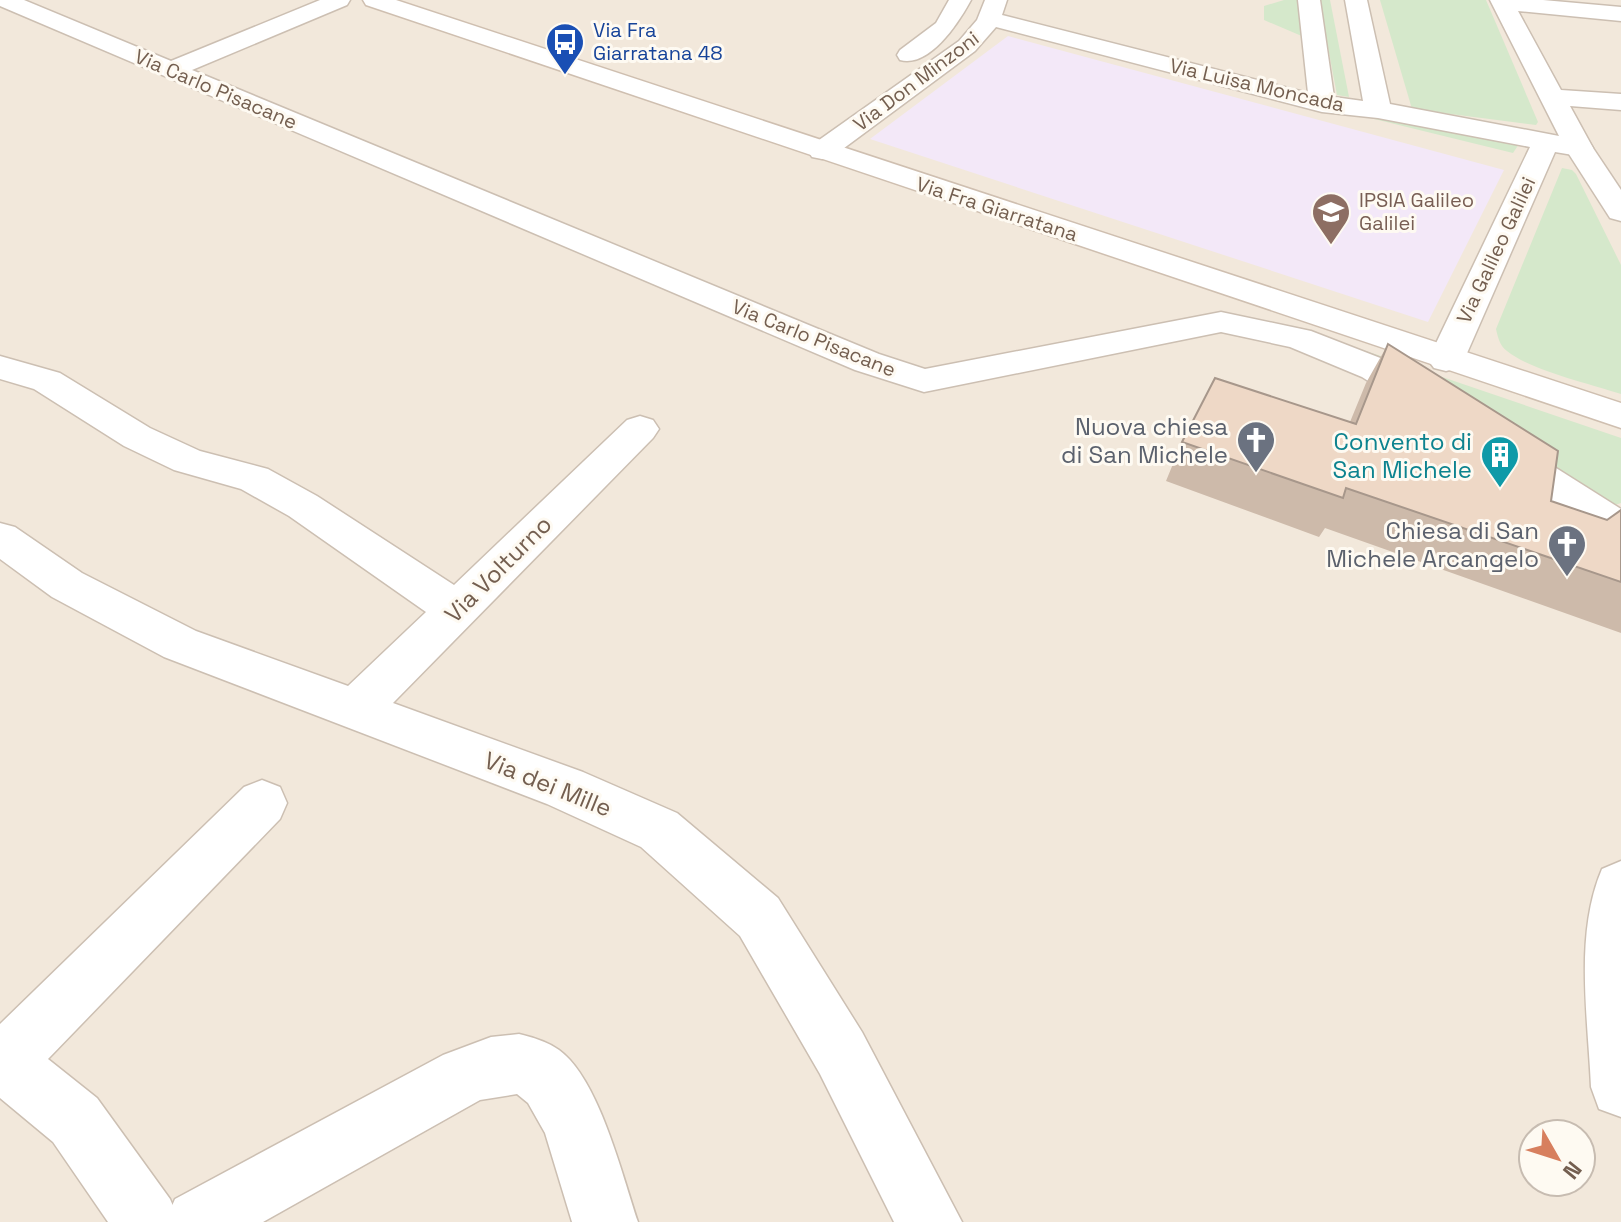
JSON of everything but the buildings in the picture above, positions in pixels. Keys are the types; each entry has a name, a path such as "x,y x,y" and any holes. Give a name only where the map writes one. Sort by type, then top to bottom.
{"street":[{"name":"Via Carlo Pisacane","path":"5,0 867,362 924,381 1221,322 1299,338 1375,369 1621,529"},
{"path":"170,70 339,0"},
{"name":"Via Fra Giarratana","path":"374,0 787,139 816,137 1446,360 1621,416"},
{"path":"1309,0 1322,104 1383,128 1540,154"},
{"path":"1356,0 1378,110"},
{"name":"Via Don Minzoni","path":"884,73 945,27 952,2"},
{"path":"1502,2 1621,14"},
{"path":"1502,2 1550,97 1621,212"},
{"name":"Via Luisa Moncada","path":"993,9 1322,104 1378,110 1540,154 1579,148 1621,156"},
{"name":"Via Don Minzoni","path":"816,137 967,46 993,9"},
{"path":"1550,97 1621,102"},
{"name":"Via Galileo Galilei","path":"1446,360 1540,154"},
{"path":"0,367 47,381 137,437 188,461 254,479 303,506 457,610"},
{"name":"Via Volturno","path":"356,709 640,429"},
{"name":"Via dei Mille","path":"0,538 67,585 180,644 565,788 659,830 759,917 841,1053 929,1222"},
{"path":"147,1222 75,1120 2,1060 262,803"},
{"path":"1621,887 1614,945 1621,1087"},
{"path":"198,1222 464,1076 491,1066 514,1064 535,1069 559,1096 605,1222"}],"shaded area":[{"path":"0,0 1621,0 1621,1222 0,1222"},
{"name":"IPSIA Galileo Galilei","path":"1008,36 1504,170 1428,322 870,139"}],"green space":[{"path":"1284,0 1301,0 1304,37 1264,20 1264,6"},
{"path":"1319,0 1330,0 1349,97 1337,95"},
{"path":"1380,0 1486,0 1538,122 1536,125 1412,109"},
{"path":"1362,116 1521,141 1513,153"},
{"path":"1562,168 1576,174 1621,265 1621,394 1561,376 1517,358 1501,344 1496,329"},
{"path":"1360,349 1621,438 1621,503 1606,508"}],"place":[{"name":"Via Fra Giarratana 48","path":"565,76"},
{"name":"IPSIA Galileo Galilei","path":"1331,246"},
{"name":"Nuova chiesa di San Michele","path":"1256,474"},
{"name":"Convento di San Michele","path":"1500,489"},
{"name":"Chiesa di San Michele Arcangelo","path":"1567,578"}]}
